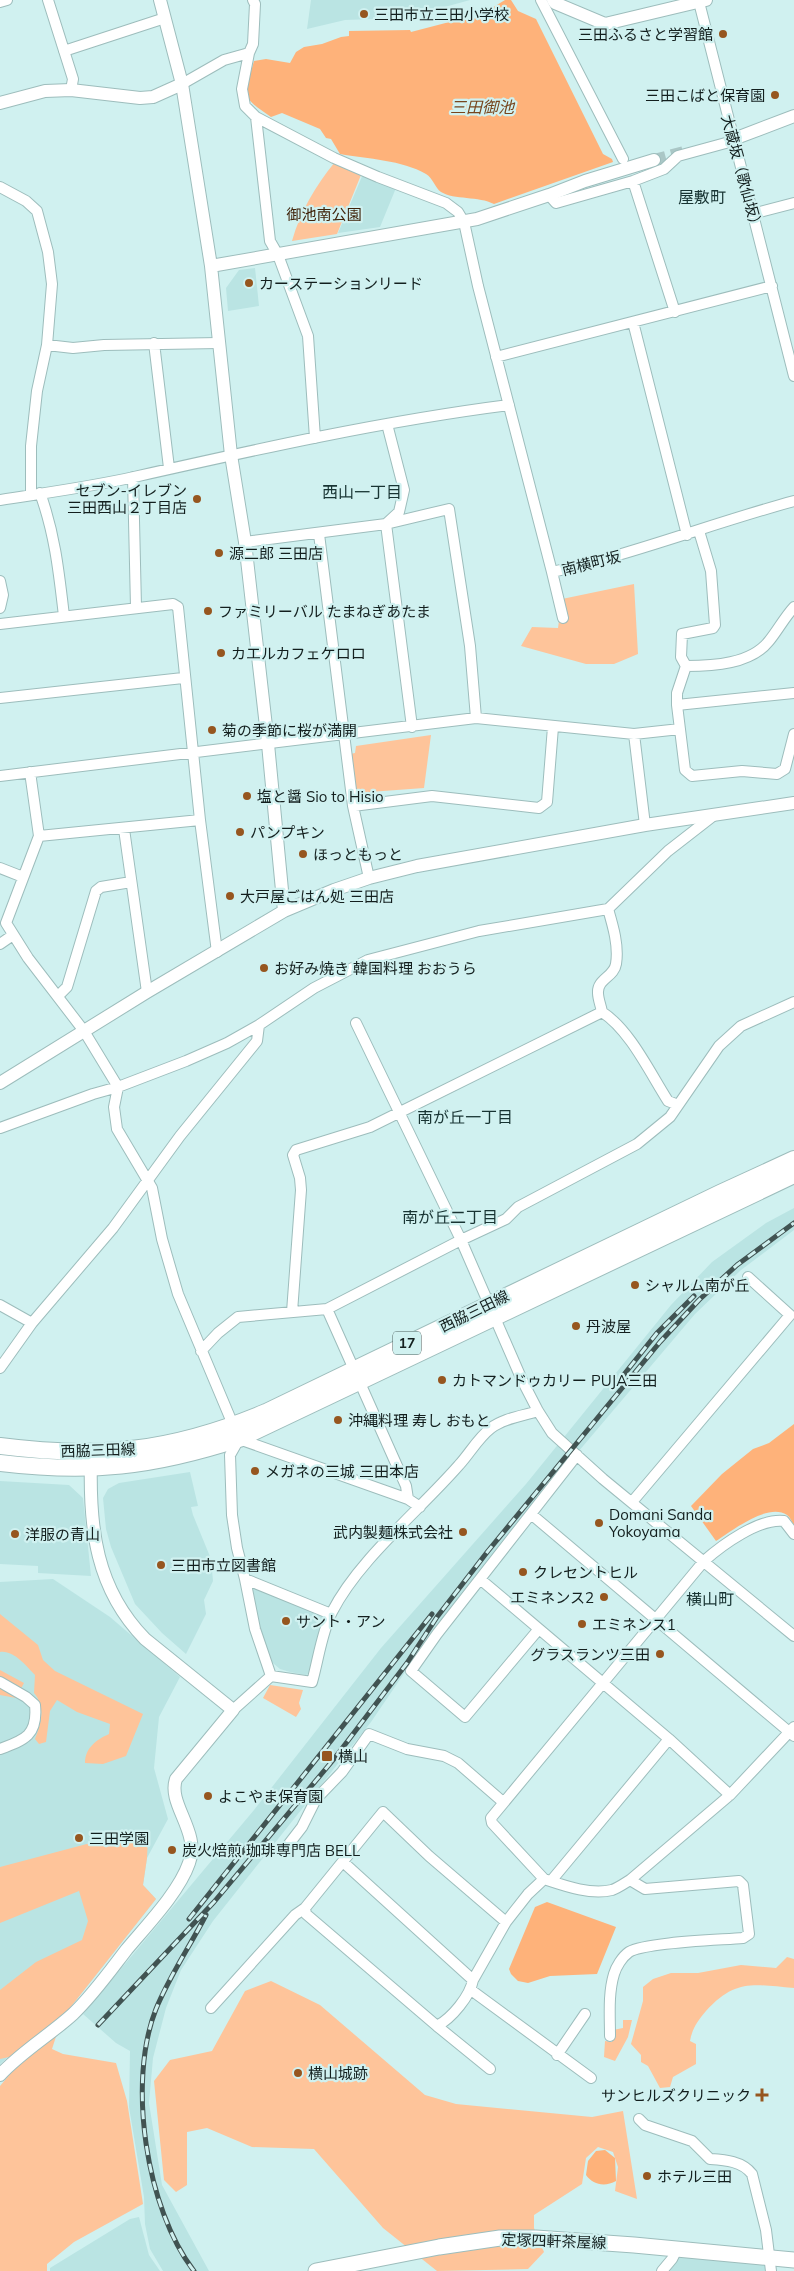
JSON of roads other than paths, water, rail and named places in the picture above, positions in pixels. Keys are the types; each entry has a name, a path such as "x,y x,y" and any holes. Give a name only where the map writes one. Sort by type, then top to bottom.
{"main road":[{"name":"西脇三田線","path":"0,1463 90,1460 121,1452 236,1432 493,1310 720,1192 794,1159"},
{"name":"西脇三田線","path":"493,1310 794,1175"},
{"name":"西脇三田線","path":"0,1446 90,1460"},
{"name":"定塚四軒茶屋線","path":"316,2271 439,2247 500,2238 536,2238 677,2249 771,2264 794,2260"}],"street":[{"path":"0,2 7,0"},
{"path":"48,0 74,79 71,90"},
{"path":"160,0 182,84 211,266 231,455 245,542 268,744 284,911"},
{"path":"253,0 255,4 252,44 242,89 245,106 256,116 334,158 378,178 446,203 458,212 464,222"},
{"path":"541,0 622,159"},
{"path":"553,0 555,3 605,24 702,1"},
{"name":"大蔵坂（歌仙坂）","path":"702,1 736,139 752,214 794,376"},
{"path":"64,51 165,18"},
{"path":"1,99 46,91 71,90 140,98 153,97 182,84 224,60 249,53"},
{"path":"256,116 270,241 278,255 308,336 315,438"},
{"path":"549,195 556,203 633,181 664,169 678,156 736,139 794,116"},
{"path":"211,266 464,222 654,160"},
{"path":"633,181 675,312"},
{"path":"0,187 26,201 37,211 48,252 52,284 47,345 35,410 31,456 36,494 51,522 56,544 64,616"},
{"path":"752,214 794,203"},
{"name":"南横町坂","path":"464,222 478,286 552,572 602,561 794,501"},
{"path":"496,357 772,286"},
{"path":"633,322 687,535"},
{"path":"47,345 74,348 154,343 218,343"},
{"path":"154,343 169,468"},
{"path":"0,500 133,477 231,455 388,424 509,405"},
{"path":"386,524 399,512 404,490 388,424"},
{"path":"133,477 136,607"},
{"path":"245,542 386,524 449,509 470,646 476,718"},
{"path":"386,524 412,727"},
{"path":"698,531 711,571 715,625 713,628 682,634 681,657 686,666 677,694 677,705 685,770 692,776 742,770 777,774 785,769 794,734"},
{"path":"319,534 353,806 369,878"},
{"path":"552,572 563,618"},
{"path":"0,581 3,595 0,608"},
{"path":"0,624 136,607 173,604 178,607 200,820 217,952"},
{"path":"686,666 710,666 746,658 768,643 780,623 794,607"},
{"path":"0,698 184,678"},
{"path":"677,705 794,693"},
{"path":"0,776 193,754 476,718 634,734 680,728"},
{"path":"353,806 432,796 539,808 547,802 553,727"},
{"path":"634,734 645,825"},
{"path":"30,772 38,836 23,877 3,921 84,1032 118,1087 114,1107 117,1129 152,1188 162,1239 178,1294 236,1432 230,1456 232,1515 237,1548 255,1629 271,1676"},
{"path":"0,1083 146,992 284,911 334,890 369,878 417,866 645,825 794,803"},
{"path":"0,1128 93,1094 118,1087 227,1043 259,1025 314,988 368,960 478,931 608,909 668,851 712,816"},
{"path":"38,836 200,820"},
{"path":"124,829 146,992"},
{"path":"0,868 23,877"},
{"path":"58,996 67,987 96,891 101,887 131,882"},
{"path":"608,909 614,932 616,963 613,972 600,982 597,991 602,1012 609,1016 632,1043 668,1101 678,1105"},
{"path":"0,944 13,935"},
{"path":"201,1351 218,1333 238,1317 327,1309 506,1219 518,1207 637,1144 670,1117 719,1046 741,1026 794,1002"},
{"path":"292,1312 301,1190 300,1178 293,1155 296,1150 370,1127 602,1012"},
{"path":"356,1024 461,1240 522,1380 538,1412 552,1433 794,1636"},
{"path":"0,1368 32,1323 113,1228 148,1179 256,1041 259,1025"},
{"path":"632,1502 792,1316 748,1277"},
{"path":"0,1306 32,1323"},
{"path":"327,1309 406,1486 408,1498"},
{"path":"271,1676 312,1682 331,1614 346,1588 368,1560 420,1507 492,1427 504,1421 538,1412"},
{"path":"236,1432 408,1498 420,1507"},
{"path":"538,1630 465,1717 411,1671 436,1634 577,1455"},
{"path":"90,1460 91,1493 99,1564 116,1602 132,1626 145,1639 233,1710"},
{"path":"531,1514 657,1619 792,1732 730,1795 630,1880 613,1890 596,1891 548,1880 492,1824 491,1818 503,1802 508,1800 657,1619 704,1561 720,1547 764,1523 774,1520 784,1521 794,1534"},
{"path":"245,1579 331,1614"},
{"path":"480,1580 668,1739 730,1795"},
{"path":"0,2075 74,2013 160,1908 184,1874 190,1861 191,1845 187,1823 175,1797 174,1784 176,1779 233,1710 271,1676"},
{"path":"0,1682 26,1696 36,1705 37,1719 32,1733 17,1743 0,1749"},
{"path":"284,1849 302,1827 316,1799 342,1772 369,1734 407,1749 444,1756 458,1763 503,1802"},
{"path":"437,2026 444,2022 472,1985 506,1922 528,1894 548,1880 668,1739"},
{"path":"211,2008 295,1915 305,1908 383,1812 429,1856 506,1922"},
{"path":"343,1862 472,1985 557,2055 591,2078"},
{"path":"610,2036 611,1989 614,1973 620,1962 629,1952 660,1945 743,1938 749,1934 744,1885 739,1881 645,1889 630,1880"},
{"path":"305,1908 306,1914 316,1924 490,2069"},
{"path":"557,2055 585,2014"},
{"path":"639,2119 645,2125 692,2141 710,2159 732,2162 748,2169 752,2174 760,2204 771,2264"},
{"path":"662,2271 672,2259 677,2249"}],"water":[{"name":"三田御池","path":"505,0 511,0 518,11 536,19 603,154 612,159 613,162 494,204 441,192 426,174 417,169 384,161 340,154 331,139 326,138 320,129 282,113 271,117 253,104 247,94 248,82 254,61 266,59 290,63 296,52 304,47 349,36 349,31 410,30 411,32 457,20 472,20"},
{"path":"794,1424 794,1525 787,1515 779,1512 770,1512 750,1519 716,1541 691,1506 722,1474 753,1449 769,1443"},
{"path":"547,1902 616,1927 597,1974 550,1976 528,1983 518,1981 511,1974 509,1969 535,1907"},
{"path":"605,2150 615,2158 616,2181 600,2184 592,2181 586,2175 588,2161 596,2151"}],"tunnel":[{"path":"654,160 688,151"}],"railway":[{"path":"98,2025 214,1902 334,1759 407,1663 437,1617 488,1551 660,1342 699,1300 737,1265 794,1223"},
{"path":"618,1382 657,1333 694,1296"},
{"path":"189,1919 432,1614"},
{"path":"194,2271 177,2245 153,2180 146,2144 143,2072 147,2039 156,2009 173,1973 206,1915"}],"place":[{"name":"三田市立三田小学校","path":"364,14"},
{"name":"三田ふるさと学習館","path":"723,34"},
{"name":"三田こばと保育園","path":"775,95"},
{"name":"カーステーションリード","path":"249,283"},
{"name":"セブン-イレブン 三田西山２丁目店","path":"197,499"},
{"name":"源二郎 三田店","path":"219,553"},
{"name":"ファミリーバル たまねぎあたま","path":"208,611"},
{"name":"カエルカフェケロロ","path":"221,653"},
{"name":"菊の季節に桜が満開","path":"212,730"},
{"name":"塩と醤 Sio to Hisio","path":"247,796"},
{"name":"パンプキン","path":"240,832"},
{"name":"ほっともっと","path":"303,854"},
{"name":"大戸屋ごはん処 三田店","path":"230,896"},
{"name":"お好み焼き 韓国料理 おおうら","path":"264,968"},
{"name":"シャルム南が丘","path":"635,1285"},
{"name":"丹波屋","path":"576,1326"},
{"name":"カトマンドゥカリー PUJA三田","path":"442,1380"},
{"name":"沖縄料理 寿し おもと","path":"338,1420"},
{"name":"メガネの三城 三田本店","path":"255,1471"},
{"name":"Domani Sanda Yokoyama","path":"599,1523"},
{"name":"武内製麺株式会社","path":"463,1532"},
{"name":"洋服の青山","path":"15,1534"},
{"name":"三田市立図書館","path":"161,1565"},
{"name":"クレセントヒル","path":"523,1572"},
{"name":"エミネンス2","path":"604,1597"},
{"name":"サント・アン","path":"286,1621"},
{"name":"エミネンス1","path":"582,1624"},
{"name":"グラスランツ三田","path":"660,1654"},
{"name":"横山","path":"327,1756"},
{"name":"よこやま保育園","path":"208,1796"},
{"name":"三田学園","path":"79,1838"},
{"name":"炭火焙煎 珈琲専門店 BELL","path":"172,1850"},
{"name":"横山城跡","path":"298,2073"},
{"name":"サンヒルズクリニック","path":"762,2095"},
{"name":"ホテル三田","path":"647,2176"}],"district":[{"name":"屋敷町","path":"702,197"},
{"name":"西山一丁目","path":"362,492"},
{"name":"南が丘一丁目","path":"465,1117"},
{"name":"南が丘二丁目","path":"450,1217"},
{"name":"横山町","path":"710,1599"}],"park label":[{"name":"御池南公園","path":"324,214"}]}
